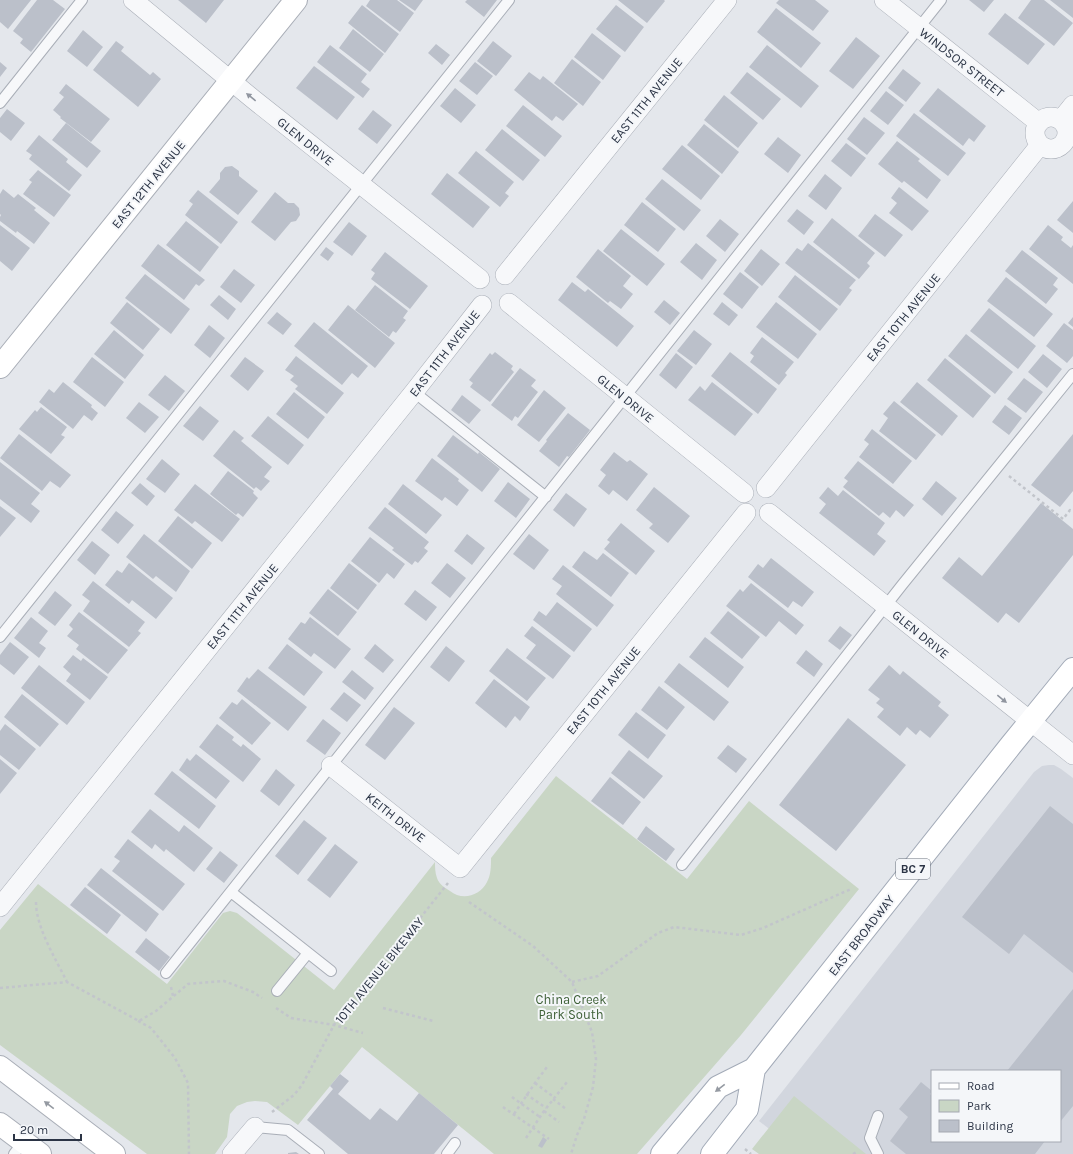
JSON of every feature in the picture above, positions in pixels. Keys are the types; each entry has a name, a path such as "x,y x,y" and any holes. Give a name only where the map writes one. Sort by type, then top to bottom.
{"main road":[{"name":"EAST 12TH AVENUE","path":"0,367 296,0"},
{"name":"EAST BROADWAY","path":"662,1154 718,1087 754,1069 1073,669"},
{"path":"0,1067 114,1154"},
{"name":"EAST BROADWAY","path":"712,1154 747,1109 754,1069"},
{"path":"0,1124 26,1150"}],"street":[{"name":"GLEN DRIVE","path":"133,0 361,185 480,279"},
{"name":"EAST 11TH AVENUE","path":"505,275 727,0"},
{"name":"WINDSOR STREET","path":"884,0 1038,123"},
{"path":"1061,120 1073,105"},
{"path":"1047,118 1056,118 1061,120 1067,128 1068,147 1050,150 1040,145 1036,137 1036,127 1038,123 1047,118"},
{"name":"EAST 10TH AVENUE","path":"766,488 1040,145"},
{"path":"494,272 505,275 510,280 512,285 512,298 509,303 504,307 493,310 482,305 478,300 476,290 480,279 484,275 494,272"},
{"name":"GLEN DRIVE","path":"509,303 744,493"},
{"name":"EAST 11TH AVENUE","path":"0,907 414,392 482,305"},
{"path":"756,486 766,488 772,495 773,499 773,504 769,512 765,516 755,518 746,513 742,503 744,493 747,489 756,486"},
{"name":"GLEN DRIVE","path":"769,512 1073,755"},
{"name":"EAST 10TH AVENUE","path":"460,868 746,513"},
{"name":"KEITH DRIVE","path":"331,766 460,868"},
{"path":"232,1154 255,1127"}],"lane":[{"path":"0,103 82,0"},
{"path":"0,637 510,0"},
{"path":"166,973 941,0"},
{"path":"682,865 886,606 1073,374"},
{"path":"414,392 546,497"},
{"path":"231,892 332,972"},
{"path":"277,991 308,952"},
{"path":"878,1116 870,1138 878,1154"},
{"path":"255,1127 288,1130 319,1154"},
{"path":"447,1154 455,1143"}],"path":[{"path":"1015,481 1063,519 1070,510 1073,512"},
{"name":"10TH AVENUE BIKEWAY","path":"255,1127 290,1099 298,1090 334,1025 349,1003 375,974 460,868"},
{"path":"572,982 598,976 658,933 674,927 741,935 764,928 850,889"},
{"path":"36,902 36,911 43,932 67,982"},
{"path":"469,902 533,946 572,982 592,1032 596,1059 592,1087 584,1119 576,1135 571,1154"},
{"path":"126,1014 139,1020 156,1011 188,984 224,981 253,992 263,999"},
{"path":"0,988 67,982 151,1028 175,1058 188,1083 189,1154"},
{"path":"274,1006 291,1018 334,1025 363,1033"},
{"path":"383,1008 433,1022"},
{"path":"514,1114 526,1094 547,1067"},
{"path":"526,1138 545,1110 567,1082"},
{"path":"534,1083 566,1109"},
{"path":"526,1094 559,1122"},
{"path":"512,1097 540,1117"},
{"path":"503,1107 549,1139"},
{"path":"744,1149 751,1154"}],"shaded area":[{"path":"1054,765 1073,778 1073,1154 801,1154 759,1121 1034,772 1042,766"}],"green space":[{"name":"China Creek Park South","path":"556,776 687,879 749,801 859,889 741,1035 637,1154 494,1154 362,1047 298,1125 267,1102 247,1102 237,1106 230,1114 227,1137 215,1154 147,1154 0,1045 0,930 38,884 167,984 223,913 230,911 237,913 334,990 435,862 436,876 442,886 448,890 460,896 470,896 480,891 487,882 489,876 491,858"},
{"path":"794,1096 866,1154 759,1154 752,1149"}],"building":[{"path":"0,0 31,0 8,29 0,22"},
{"path":"37,0 53,0 65,9 31,52 20,43 23,39 13,31"},
{"path":"178,0 224,0 206,23"},
{"path":"370,0 397,0 414,13 400,32 366,6"},
{"path":"399,0 423,0 415,11"},
{"path":"467,0 497,0 484,17 465,2"},
{"path":"618,0 664,0 665,1 647,23"},
{"path":"779,0 815,0 829,11 813,31 776,3"},
{"path":"969,0 994,0 984,12"},
{"path":"1031,0 1044,0 1073,23 1054,46 1018,18"},
{"path":"1050,0 1073,0 1073,18"},
{"path":"362,5 399,34 385,53 348,23"},
{"path":"616,5 644,27 625,52 596,29"},
{"path":"776,8 821,43 801,68 757,32"},
{"path":"1005,13 1045,44 1028,65 988,34"},
{"path":"353,29 384,54 370,72 339,48"},
{"path":"83,30 103,47 87,67 67,51"},
{"path":"592,33 621,56 603,80 574,57"},
{"path":"856,37 880,56 853,89 829,71"},
{"path":"116,41 124,47 121,51 150,75 153,72 161,79 138,107 93,70"},
{"path":"493,41 512,56 496,76 477,61"},
{"path":"436,44 450,55 442,65 428,53"},
{"path":"330,45 367,74 361,82 370,89 363,98 317,62"},
{"path":"767,45 819,86 801,108 749,67"},
{"path":"572,59 601,82 583,106 554,83"},
{"path":"0,62 7,68 0,77"},
{"path":"475,62 493,76 477,95 459,81"},
{"path":"314,66 355,97 337,120 296,88"},
{"path":"903,69 921,83 906,102 888,88"},
{"path":"529,72 540,80 543,76 578,104 563,121 556,116 552,121 514,90"},
{"path":"747,72 781,99 763,120 730,93"},
{"path":"66,84 110,119 91,142 60,118 61,117 53,110 64,97 59,93"},
{"path":"455,88 476,105 461,123 440,106"},
{"path":"938,88 986,126 974,142 969,138 963,146 919,111"},
{"path":"886,91 904,105 888,125 870,111"},
{"path":"724,95 758,123 738,148 704,120"},
{"path":"523,105 562,136 545,157 506,126"},
{"path":"7,109 25,123 11,141 0,132 0,118"},
{"path":"373,110 392,125 377,144 358,129"},
{"path":"914,113 966,153 948,176 896,136"},
{"path":"864,117 885,133 867,155 847,139"},
{"path":"66,123 101,151 87,168 52,140"},
{"path":"704,124 739,152 722,174 687,145"},
{"path":"502,129 540,160 523,181 485,150"},
{"path":"39,135 68,159 66,162 82,175 69,191 29,159 32,155 26,151"},
{"path":"778,137 801,155 788,173 764,154"},
{"path":"897,141 920,159 918,161 941,180 927,199 904,181 902,183 878,164"},
{"path":"846,143 866,158 851,177 831,161"},
{"path":"682,145 720,176 701,200 662,169"},
{"path":"476,151 514,182 505,193 509,196 500,207 458,173"},
{"path":"232,166 239,171 239,176 258,191 238,215 209,192 220,179 220,173 225,167"},
{"path":"38,170 71,195 54,217 23,194 32,182 29,180"},
{"path":"447,173 490,207 473,228 431,194"},
{"path":"825,174 842,188 826,210 808,196"},
{"path":"662,179 701,210 684,231 645,199"},
{"path":"899,187 929,211 912,231 889,213 897,203 891,198"},
{"path":"3,189 14,198 18,194 36,208 34,210 50,223 34,244 17,231 16,233 0,221 0,194"},
{"path":"198,190 238,222 221,244 185,215 193,204 189,201"},
{"path":"275,192 288,203 294,203 299,208 300,215 296,221 291,222 275,241 251,222"},
{"path":"1073,201 1073,233 1057,220"},
{"path":"642,202 676,229 658,252 624,225"},
{"path":"797,209 814,222 804,235 787,221"},
{"path":"875,214 903,235 885,257 858,236"},
{"path":"832,218 875,253 867,263 870,266 859,279 813,242"},
{"path":"720,219 739,234 725,252 706,236"},
{"path":"186,221 219,247 200,272 166,245"},
{"path":"349,222 367,236 352,256 333,242"},
{"path":"0,225 30,248 12,271 0,261"},
{"path":"1048,225 1063,237 1061,240 1071,248 1073,245 1073,284 1029,249"},
{"path":"621,229 665,264 647,286 603,251"},
{"path":"696,243 717,260 702,280 680,262"},
{"path":"808,243 856,280 849,288 852,290 840,306 785,263 797,248 802,251"},
{"path":"158,244 205,280 199,286 196,284 184,300 141,266"},
{"path":"326,247 334,253 328,261 320,255"},
{"path":"598,249 631,276 623,286 633,294 621,309 610,301 608,303 576,277"},
{"path":"761,249 780,264 762,286 744,271"},
{"path":"1022,250 1058,278 1053,285 1058,289 1046,304 1005,271"},
{"path":"385,252 428,286 410,309 371,279 375,273 371,270"},
{"path":"234,269 255,285 241,303 220,287"},
{"path":"740,272 759,287 742,309 723,294"},
{"path":"145,274 190,309 171,334 125,298"},
{"path":"795,275 838,309 820,331 778,297"},
{"path":"1006,277 1053,314 1034,337 987,301"},
{"path":"572,282 585,292 588,289 634,326 617,347 558,300"},
{"path":"375,285 408,311 403,318 406,320 396,333 393,331 389,337 355,310"},
{"path":"219,295 236,309 228,320 210,305"},
{"path":"664,300 680,313 670,325 654,312"},
{"path":"127,302 160,329 143,350 110,323"},
{"path":"722,302 738,315 729,326 713,314"},
{"path":"776,302 817,334 798,359 756,327"},
{"path":"348,305 395,343 375,368 328,330"},
{"path":"989,308 1036,346 1018,369 970,331"},
{"path":"277,312 292,324 283,335 267,323"},
{"path":"1073,317 1073,327 1068,323"},
{"path":"314,322 368,366 358,378 352,373 342,385 294,346"},
{"path":"1064,323 1073,330 1073,356 1067,363 1046,346"},
{"path":"209,325 225,338 210,358 194,345"},
{"path":"114,330 144,355 125,379 94,354"},
{"path":"694,330 712,344 696,365 677,351"},
{"path":"966,334 1013,372 995,394 948,356"},
{"path":"762,337 794,362 785,373 787,375 779,385 750,362 754,356 750,353"},
{"path":"495,352 513,366 511,369 514,372 490,402 470,387 473,383 469,380 490,353 492,355"},
{"path":"730,352 777,389 758,414 711,376"},
{"path":"676,353 693,367 676,389 659,375"},
{"path":"1043,354 1062,369 1047,388 1028,372"},
{"path":"296,356 344,393 327,414 295,389 298,386 290,380 294,376 285,370"},
{"path":"92,357 124,382 105,407 73,382"},
{"path":"245,357 264,371 248,391 230,376"},
{"path":"945,358 991,396 973,418 927,380"},
{"path":"520,368 536,380 531,386 538,392 518,418 515,416 512,421 491,405"},
{"path":"165,375 185,391 169,411 148,395"},
{"path":"1024,378 1043,392 1026,413 1007,399"},
{"path":"63,382 92,405 91,407 98,413 92,421 84,415 73,429 39,402 49,389 54,393"},
{"path":"712,382 753,414 735,436 688,400 700,386 705,391"},
{"path":"917,382 958,416 942,436 900,402"},
{"path":"544,390 566,408 539,442 517,425"},
{"path":"294,392 325,417 308,439 276,414"},
{"path":"462,395 481,410 469,424 451,410"},
{"path":"894,401 936,435 916,460 879,431 888,418 883,414"},
{"path":"139,402 159,417 145,433 126,418"},
{"path":"1005,405 1022,418 1009,435 992,422"},
{"path":"200,406 219,421 203,441 183,426"},
{"path":"41,407 67,427 61,435 65,437 51,454 19,429 35,410 37,412"},
{"path":"568,413 590,430 569,457 567,456 559,467 539,451"},
{"path":"268,416 304,445 288,465 251,436"},
{"path":"872,429 912,461 893,484 859,457 869,444 864,440"},
{"path":"234,430 244,438 241,441 272,467 264,477 270,481 261,491 256,487 254,489 213,456"},
{"path":"19,434 71,475 60,488 50,481 42,491 0,458"},
{"path":"1073,434 1073,491 1060,507 1031,485"},
{"path":"453,435 478,454 479,452 500,469 482,492 437,456"},
{"path":"614,452 627,462 630,460 648,474 627,501 613,490 609,495 598,486 606,475 600,470"},
{"path":"432,458 459,479 458,481 469,490 457,506 445,497 442,501 415,481"},
{"path":"162,459 180,474 165,493 146,479"},
{"path":"858,461 914,505 904,517 896,510 890,518 883,512 879,516 843,487 848,481 844,478"},
{"path":"0,462 40,493 31,504 40,511 31,523 0,499"},
{"path":"228,471 254,491 253,493 258,498 243,517 238,513 236,515 210,494"},
{"path":"936,481 957,498 942,516 922,499"},
{"path":"508,482 530,499 516,518 494,501"},
{"path":"140,483 155,496 147,506 131,493"},
{"path":"195,484 240,519 222,542 195,521 192,524 174,510"},
{"path":"403,484 442,515 426,534 388,504"},
{"path":"654,487 690,516 668,543 649,528 653,524 636,510"},
{"path":"828,487 838,496 843,490 885,523 877,534 886,541 874,556 819,513 826,504 819,498"},
{"path":"566,493 587,509 574,527 553,510"},
{"path":"1041,503 1073,529 1073,555 1019,623 1006,613 998,623 942,578 959,557 982,576"},
{"path":"0,506 16,518 0,537"},
{"path":"385,507 429,542 424,548 428,551 418,563 415,561 412,565 392,550 394,548 368,528"},
{"path":"116,511 134,525 118,544 101,530"},
{"path":"178,516 212,543 192,569 158,541"},
{"path":"621,523 655,551 636,575 604,549 610,542 607,540"},
{"path":"144,534 190,571 176,592 156,576 153,579 126,557"},
{"path":"467,534 485,548 472,565 454,551"},
{"path":"529,534 549,550 534,570 513,554"},
{"path":"370,537 405,564 394,579 387,573 379,583 351,561"},
{"path":"92,541 110,555 95,575 77,560"},
{"path":"584,551 597,560 603,553 629,573 611,597 572,567"},
{"path":"771,558 814,592 802,607 793,601 788,608 748,577 758,564 763,568"},
{"path":"129,563 173,598 156,619 132,600 129,604 105,585 117,570 122,573"},
{"path":"349,563 377,585 358,610 330,588"},
{"path":"447,563 466,578 450,598 431,583"},
{"path":"563,565 614,605 597,627 556,594 562,586 552,579"},
{"path":"93,581 145,622 138,631 141,633 129,647 83,611 90,601 82,595"},
{"path":"751,583 804,625 796,635 779,621 766,637 726,606 740,589 743,592"},
{"path":"328,589 357,612 338,636 309,613"},
{"path":"415,590 437,607 426,621 404,604"},
{"path":"55,591 72,605 55,626 38,613"},
{"path":"557,602 592,629 574,652 533,620 539,611 546,616"},
{"path":"728,611 760,637 742,659 710,633"},
{"path":"79,612 128,650 108,674 76,649 79,645 67,636 73,629 69,625"},
{"path":"31,617 48,631 39,643 46,648 39,658 14,638"},
{"path":"310,617 351,649 335,669 314,653 311,657 288,639 301,622 305,624"},
{"path":"532,626 571,656 553,679 526,658 536,645 524,636"},
{"path":"840,626 852,635 840,650 828,641"},
{"path":"705,637 744,667 728,688 689,657"},
{"path":"10,642 29,657 14,675 0,664 0,655"},
{"path":"287,644 323,672 304,696 268,668"},
{"path":"375,644 394,660 383,673 364,658"},
{"path":"446,646 465,661 449,682 430,667"},
{"path":"507,648 546,678 527,701 489,671"},
{"path":"806,650 823,664 814,677 796,663"},
{"path":"73,655 81,661 83,658 108,677 90,700 66,681 71,674 63,667"},
{"path":"679,663 729,702 714,721 664,682"},
{"path":"39,665 85,702 67,725 21,688"},
{"path":"889,665 900,675 903,671 941,702 938,706 949,715 930,738 920,730 916,735 907,727 900,736 877,717 884,709 876,703 880,699 868,690"},
{"path":"258,669 307,707 288,731 237,691 247,677 249,679"},
{"path":"352,670 374,688 365,700 342,682"},
{"path":"494,679 530,707 520,721 515,716 506,728 475,703"},
{"path":"659,686 685,707 667,730 641,710"},
{"path":"344,692 361,705 347,722 330,709"},
{"path":"22,694 59,724 40,747 4,717"},
{"path":"242,699 271,723 252,745 219,718 232,702 237,705"},
{"path":"394,707 415,723 385,760 365,745"},
{"path":"636,712 666,735 648,759 618,735"},
{"path":"848,718 906,765 836,851 779,805"},
{"path":"323,719 341,733 325,755 306,741"},
{"path":"5,724 36,749 19,770 0,755 0,731"},
{"path":"217,724 234,737 232,740 241,747 243,744 261,759 243,782 199,747"},
{"path":"728,745 747,759 736,773 717,758"},
{"path":"629,750 663,776 644,799 611,773"},
{"path":"196,754 230,781 216,799 179,770 187,758 190,761"},
{"path":"0,759 17,773 0,794"},
{"path":"276,769 295,785 279,806 260,791"},
{"path":"172,771 216,806 199,829 154,794"},
{"path":"610,777 641,802 623,825 591,801"},
{"path":"1050,806 1073,824 1073,973 1024,934 1009,954 962,917"},
{"path":"150,809 179,832 184,825 213,848 194,872 166,849 164,852 155,844 152,849 131,832"},
{"path":"304,820 327,838 298,875 275,856"},
{"path":"646,826 675,849 666,861 637,839"},
{"path":"128,839 185,884 163,911 112,871 120,861 114,857"},
{"path":"335,844 358,862 330,898 307,880"},
{"path":"220,851 238,865 224,883 206,869"},
{"path":"101,868 159,914 146,932 87,885"},
{"path":"85,887 121,915 107,934 70,905"},
{"path":"146,938 170,957 159,971 135,952"},
{"path":"1073,989 1073,1106 1061,1121 1061,1070 1008,1070"},
{"path":"340,1074 349,1081 338,1094 370,1120 380,1108 397,1121 419,1093 458,1125 434,1154 348,1154 307,1120 333,1089 330,1086"},
{"path":"921,1082 931,1090 931,1142 1044,1142 1035,1154 906,1154 890,1141 908,1117 899,1109"},
{"path":"543,1137 547,1140 542,1148 538,1146"},
{"path":"296,1152 299,1154 288,1154 288,1153"}]}
